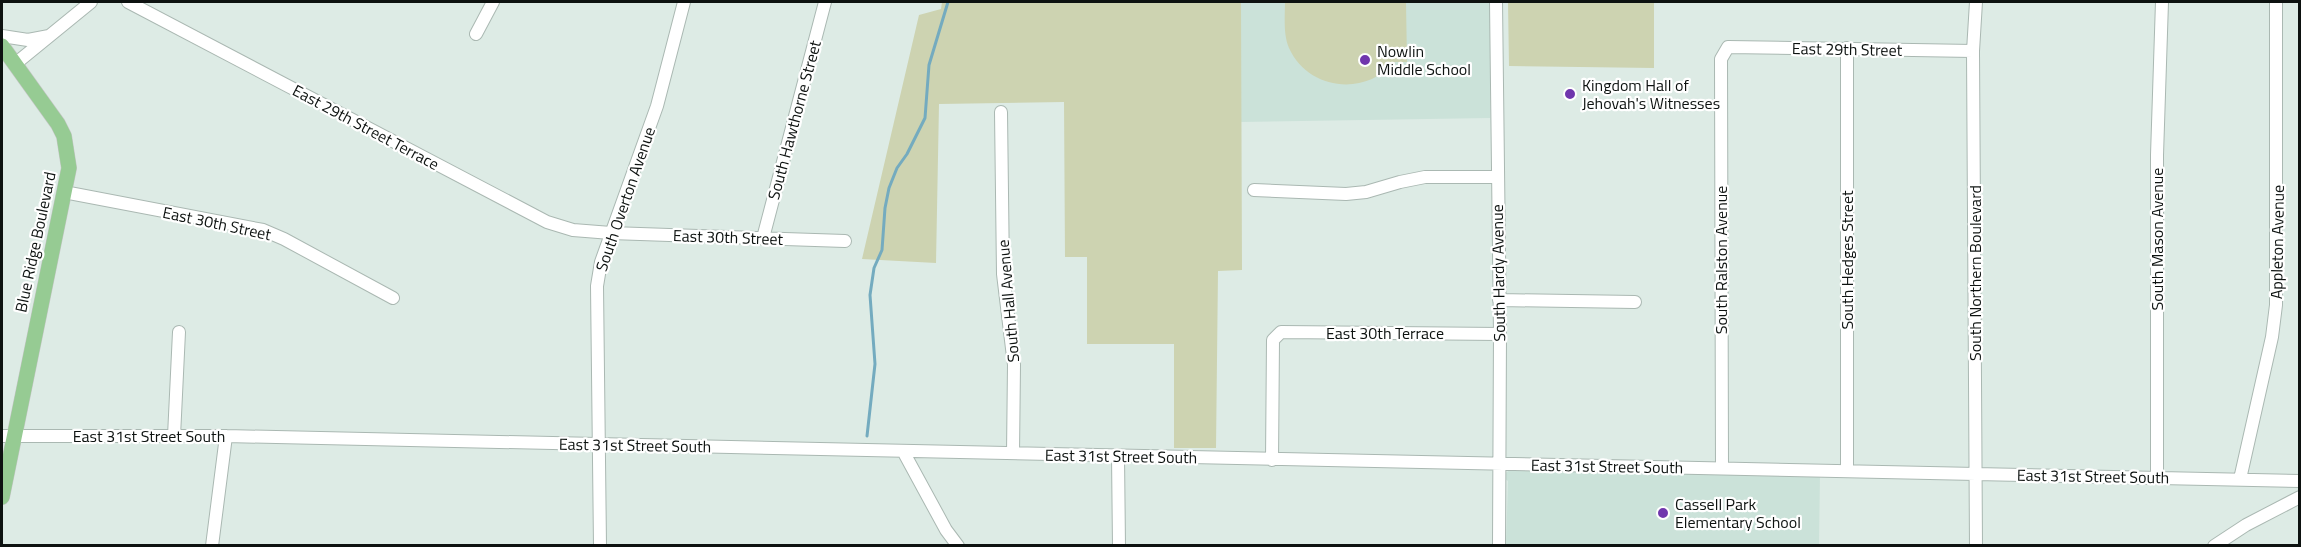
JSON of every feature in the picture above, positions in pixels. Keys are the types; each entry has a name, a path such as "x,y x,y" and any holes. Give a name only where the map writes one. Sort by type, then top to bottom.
{"main road":[{"name":"Blue Ridge Boulevard","path":"2,46 58,124 64,136 69,168 7,436 2,497"}],"street":[{"path":"15,64 91,2"},
{"name":"East 29th Street Terrace","path":"128,2 547,222 573,230 611,233"},
{"path":"476,34 493,2"},
{"name":"South Overton Avenue","path":"600,546 597,286 601,261 657,106 684,2"},
{"name":"South Hawthorne Street","path":"763,237 825,2"},
{"name":"South Hardy Avenue","path":"1496,2 1500,334 1499,546"},
{"name":"South Northern Boulevard","path":"1976,2 1973,51 1976,546"},
{"name":"South Mason Avenue","path":"2157,477 2157,155 2162,2"},
{"name":"Appleton Avenue","path":"2240,479 2272,337 2276,305 2276,2"},
{"path":"2,36 28,40 50,36"},
{"name":"East 29th Street","path":"1723,53 1728,47 1973,51"},
{"name":"South Hedges Street","path":"1847,48 1847,471"},
{"name":"South Ralston Avenue","path":"1722,468 1720,59 1723,53"},
{"name":"South Hall Avenue","path":"1001,112 1003,274 1014,365 1013,453"},
{"path":"1254,190 1346,194 1365,192 1425,177 1497,177"},
{"name":"East 30th Street","path":"64,192 263,230 393,298"},
{"name":"East 30th Street","path":"611,233 763,237 845,242"},
{"path":"1499,300 1635,302"},
{"path":"174,436 179,332"},
{"name":"East 30th Terrace","path":"1272,460 1273,340 1281,332 1500,334"},
{"name":"East 31st Street South","path":"7,436 226,436 2157,477 2300,482"},
{"path":"212,546 226,436"},
{"path":"903,451 946,530 958,546"},
{"path":"1118,456 1119,546"},
{"path":"2214,546 2246,525 2300,497"}],"shaded area":[{"name":"Nowlin Middle School","path":"1241,2 1490,2 1490,118 1240,122"},
{"name":"Cassell Park Elementary School","path":"1510,470 1820,475 1819,545 1506,545 1508,481 1504,474"}],"green space":[{"path":"942,2 1241,2 1242,270 1218,271 1216,448 1174,448 1174,344 1087,344 1087,257 1065,257 1064,102 939,104 936,263 862,259 919,15 941,9"},
{"path":"1285,2 1406,2 1407,62 1394,62 1382,73 1353,84 1338,84 1323,80 1309,73 1289,48 1285,31"},
{"path":"1508,2 1654,2 1654,68 1509,66"}],"waterway":[{"path":"867,436 875,364 870,295 874,268 882,250 885,208 889,188 897,168 907,154 925,118 929,65 948,2"}],"place":[{"name":"Nowlin Middle School","path":"1365,60"},
{"name":"Kingdom Hall of Jehovah's Witnesses","path":"1570,94"},
{"name":"Cassell Park Elementary School","path":"1663,513"}]}
